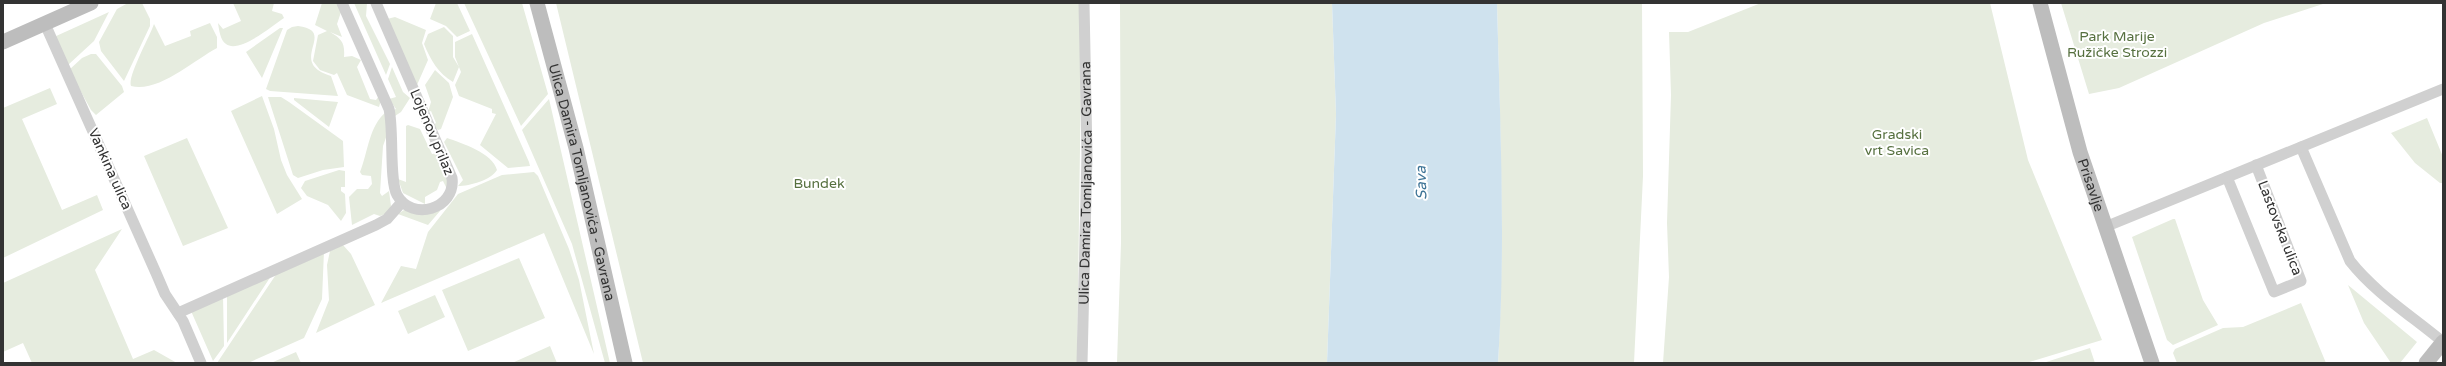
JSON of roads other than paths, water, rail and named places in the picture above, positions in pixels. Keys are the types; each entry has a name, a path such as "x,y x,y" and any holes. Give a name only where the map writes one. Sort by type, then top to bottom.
{"street":[{"path":"3,42 91,3"},
{"path":"178,313 376,225 387,219 402,202 395,188 392,123 389,109 342,3"},
{"name":"Lojenov prilaz","path":"376,3 452,178 453,186 446,199 440,205 431,208 414,208 402,202"},
{"name":"Ulica Damira Tomljanovića - Gavrana","path":"536,3 576,148 625,363"},
{"name":"Ulica Damira Tomljanovića - Gavrana","path":"1082,363 1087,156 1084,3"},
{"name":"Prisavlje","path":"2040,3 2078,144 2152,363"},
{"name":"Vankina ulica","path":"45,24 156,273 178,313 201,363"},
{"name":"Lastovska ulica","path":"2105,227 2443,89"},
{"path":"2301,147 2350,261 2386,296 2443,342 2426,363"},
{"name":"Lastovska ulica","path":"2227,177 2274,292 2300,281 2256,166"}],"water":[{"name":"Sava","path":"1332,3 1497,3 1502,228 1502,273 1498,363 1327,363 1336,114"}],"park label":[{"name":"Park Marije Ružičke Strozzi","path":"2117,44"},
{"name":"Gradski vrt Savica","path":"1897,142"},
{"name":"Bundek","path":"819,183"}]}
